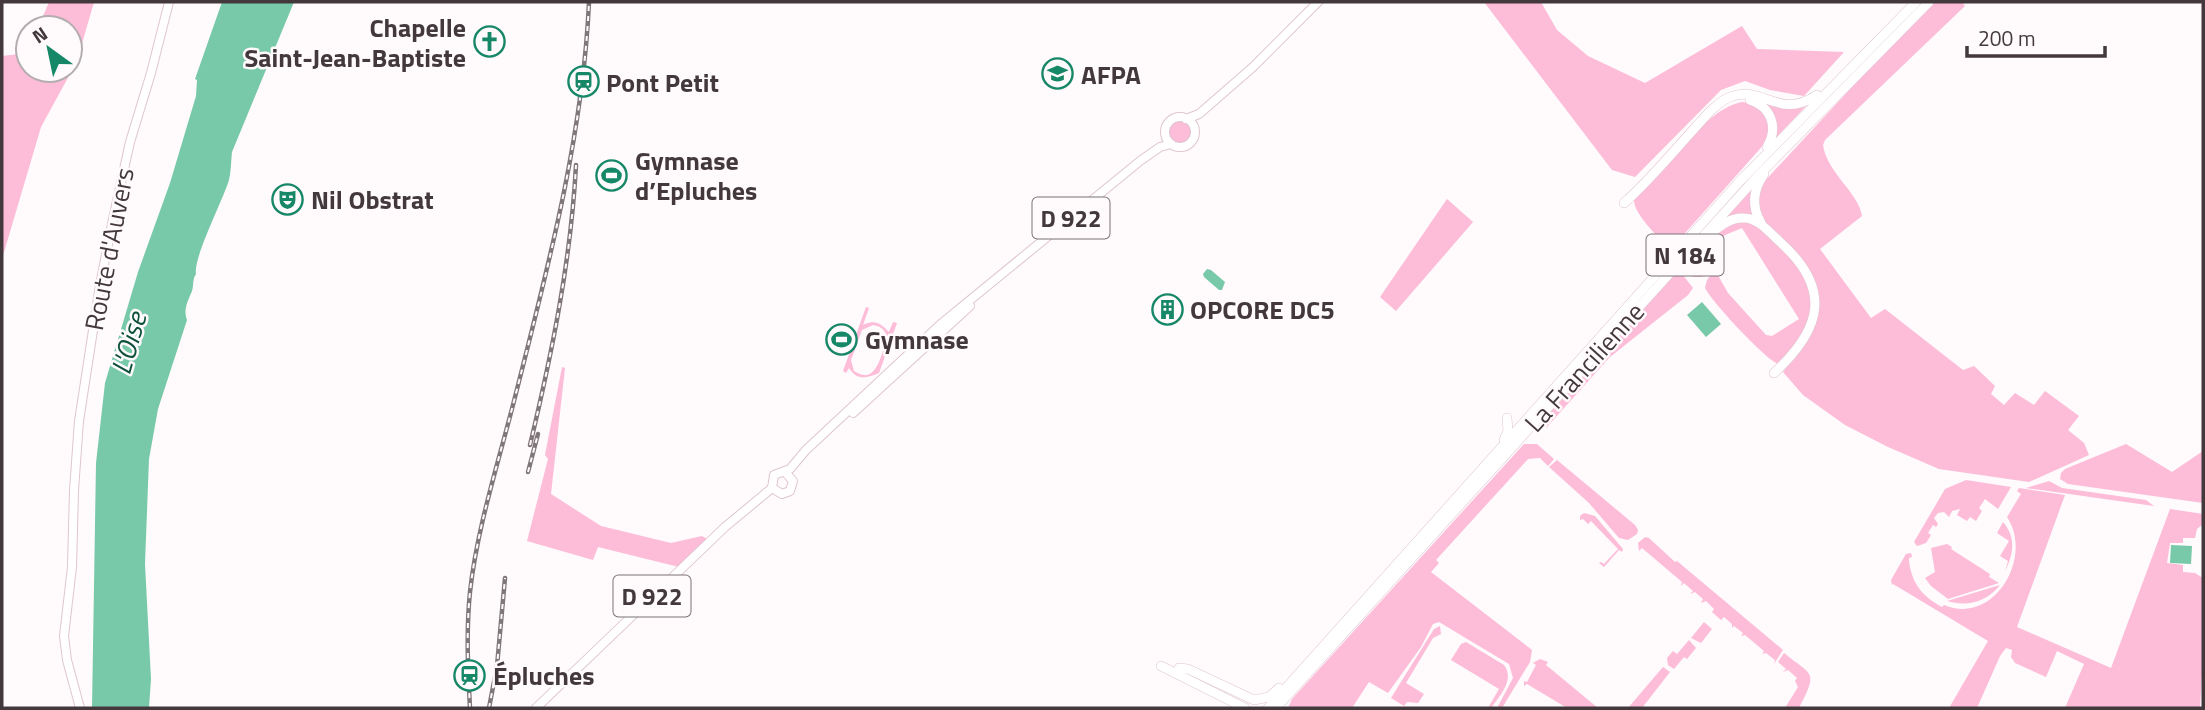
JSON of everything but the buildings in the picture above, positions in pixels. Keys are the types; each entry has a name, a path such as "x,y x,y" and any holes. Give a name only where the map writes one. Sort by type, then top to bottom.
{"highway":[{"name":"La Francilienne","path":"1268,708 1740,181 1916,2"},
{"name":"La Francilienne","path":"1276,708 1688,252 1929,2"},
{"path":"1624,203 1715,108 1728,99 1739,95 1753,96 1797,106 1835,82"},
{"path":"1715,108 1731,100 1753,100 1765,108 1771,118 1773,131 1770,143 1740,181"},
{"path":"1764,227 1755,210 1754,195 1773,161"},
{"path":"1688,252 1720,226 1734,219 1750,219 1764,227 1799,260 1809,276 1814,296 1813,319 1808,333 1774,373"},
{"path":"1484,467 1505,439 1508,430 1507,418"},
{"path":"1286,708 1290,699 1419,549"},
{"path":"1261,708 1387,573"},
{"path":"1161,666 1245,708"},
{"path":"1180,668 1188,669 1254,700 1269,697 1280,687"}],"main road":[{"name":"Route d'Auvers","path":"80,708 67,660 65,626 72,567 79,421 96,307 130,142 169,2"},
{"path":"1186,119 1199,114 1263,58 1318,2"},
{"path":"1194,126 1179,117 1171,120 1165,134 1171,144 1181,147 1190,143 1195,135 1194,126 1199,114"},
{"name":"D 922","path":"1140,161 1165,134"},
{"name":"D 922","path":"788,475 942,323 1140,161 1160,147 1171,144"},
{"path":"774,475 788,475 793,485 788,492 778,494 772,488 774,475"},
{"name":"D 922","path":"536,708 725,527 772,488"}],"shaded area":[{"path":"49,2 94,2 84,37 84,14 44,14"},
{"path":"1484,2 1541,2 1557,30 1588,56 1645,83 1742,26 1757,49 1844,52 1804,96 1770,90 1745,81 1721,90 1635,177 1612,170"},
{"path":"1935,2 1962,2 1965,6 1825,140 1823,145 1830,165 1855,199 1862,216 1820,249 1871,318 1885,309 1963,370 1974,366 1995,386 1991,394 2004,405 2015,393 2034,405 2045,391 2079,416 2068,430 2084,443 2089,455 2029,482 1939,469 1888,447 1845,425 1803,395 1783,372 1809,336 1815,284 1764,225 1757,207 1761,185"},
{"path":"14,55 14,84 64,84 41,127 2,259 2,56"},
{"path":"1762,101 1790,108 1805,107 1776,138"},
{"path":"1742,102 1762,110 1768,126 1767,141 1670,250 1643,219 1634,200 1699,128 1714,116"},
{"path":"1180,121 1188,124 1191,132 1188,140 1180,143 1172,140 1169,132 1172,124"},
{"path":"1753,188 1755,217 1722,220"},
{"path":"1447,199 1473,222 1396,311 1380,297"},
{"path":"1741,220 1760,229 1777,243 1795,263 1807,284 1811,309 1804,335 1778,364 1739,329 1705,288 1707,280 1715,270 1728,293 1766,335 1772,336 1799,319 1742,228 1725,235 1707,254 1713,267 1702,277 1693,277 1684,265 1718,230"},
{"path":"1679,270 1693,288 1688,295 1610,357 1546,428 1542,423 1545,418"},
{"path":"866,307 869,308 863,325 878,323 889,332 893,322 897,323 879,373 862,377 855,375 849,368 846,373 843,371","holes":["873,325 884,331 886,343 873,371 870,374 860,374 854,371 851,360 862,330"]},
{"path":"562,367 565,368 551,494 601,526 671,543 702,536 707,539 679,567 598,547 593,560 527,541 548,459 545,455"},
{"path":"1524,444 1537,444 1554,459 1548,466 1540,458 1528,459 1436,560 1439,563 1431,572 1532,650 1530,662 1502,708 1497,708 1513,678 1509,664 1439,622 1433,624 1421,647 1388,693 1369,682 1352,708 1288,708 1292,699"},
{"path":"2126,444 2172,472 2203,451 2203,503 2068,484 2060,479 2065,469"},
{"path":"1557,460 1635,525 1637,534 1628,540 1619,538 1589,503 1549,467"},
{"path":"1966,480 2011,487 1998,509 1985,499 1979,508 1982,511 1976,521 1970,517 1967,521 1957,515 1960,509 1952,511 1949,517 1944,512 1938,513 1934,518 1938,524 1936,527 1933,525 1926,543 1917,546 1914,542 1945,489"},
{"path":"2049,481 2062,488 2146,500 2154,506 2026,488"},
{"path":"2019,488 2065,495 2017,627 2111,668 2170,509 2203,514 2203,524 2197,529 2195,538 2183,538 2183,543 2170,543 2167,563 2183,565 2183,572 2195,573 2203,578 2200,708 2065,708 2084,664 2057,651 2046,677 2015,663 2011,657 2012,650 2006,648 1977,708 1949,708 1988,641 1892,585 1891,580 1906,554 1911,553 1909,561 1915,583 1924,594 1942,607 1944,605 1962,609 1979,606 1993,597 2012,568 2016,551 2014,533 2007,517 2021,494 2017,491"},
{"path":"1584,513 1595,516 1623,549 1604,567 1599,563 1604,564 1618,549 1591,521 1588,524 1583,519 1580,520"},
{"path":"2003,522 2012,540 2010,558 2005,571 2008,561 2000,556 2009,541 1997,533"},
{"path":"1645,537 1783,650 1774,664 1775,660 1766,653 1762,654 1764,651 1745,635 1741,636 1743,633 1734,626 1732,628 1732,624 1724,617 1721,620 1712,612 1714,609 1706,601 1701,603 1703,599 1695,592 1690,594 1693,591 1684,583 1681,586 1682,582 1642,548 1639,551 1638,543"},
{"path":"1947,544 1999,583 1948,599 1925,578 1935,572 1931,548"},
{"path":"2000,585 1989,596 1976,602 1947,601"},
{"path":"1704,622 1712,629 1701,643 1691,638"},
{"path":"1440,626 1441,634 1433,638 1406,683 1424,694 1418,703 1407,702 1404,706 1391,698 1434,629"},
{"path":"1689,640 1696,648 1687,659 1684,657 1674,669 1668,665 1667,658 1673,651 1677,654"},
{"path":"1466,642 1504,665 1507,671 1505,687 1491,708 1488,708 1499,689 1451,660 1461,644"},
{"path":"1784,653 1810,675 1809,687 1799,708 1785,708 1798,687 1795,681 1797,678 1788,670 1783,672 1786,669 1778,662"},
{"path":"1540,659 1548,662 1546,665 1598,708 1567,708 1527,684 1524,686 1524,681 1527,682 1536,665 1533,663"},
{"path":"1663,667 1670,672 1642,708 1628,708"}],"water":[{"name":"L'Oise","path":"222,2 294,2 232,152 229,180 199,255 193,289 186,309 187,320 158,409 149,459 145,564 151,679 149,708 92,708 96,463 105,383 138,272 170,183 196,96 195,79"},
{"path":"1207,269 1225,282 1222,290 1204,277"},
{"path":"1702,302 1721,324 1706,337 1687,315"},
{"path":"2171,545 2192,546 2191,564 2170,563"}],"railway":[{"path":"470,708 468,621 473,568 562,203 579,103 589,2"},
{"path":"530,445 559,306 570,236 576,165"},
{"path":"528,472 538,434"},
{"path":"489,708 497,666 505,578"}],"place":[{"name":"Chapelle Saint-Jean-Baptiste","path":"489,42"},
{"name":"AFPA","path":"1058,74"},
{"name":"Pont Petit","path":"583,82"},
{"name":"Gymnase d’Epluches","path":"612,175"},
{"name":"Nil Obstrat","path":"288,199"},
{"name":"OPCORE DC5","path":"1167,309"},
{"name":"Gymnase","path":"842,339"},
{"name":"Épluches","path":"470,675"}]}
